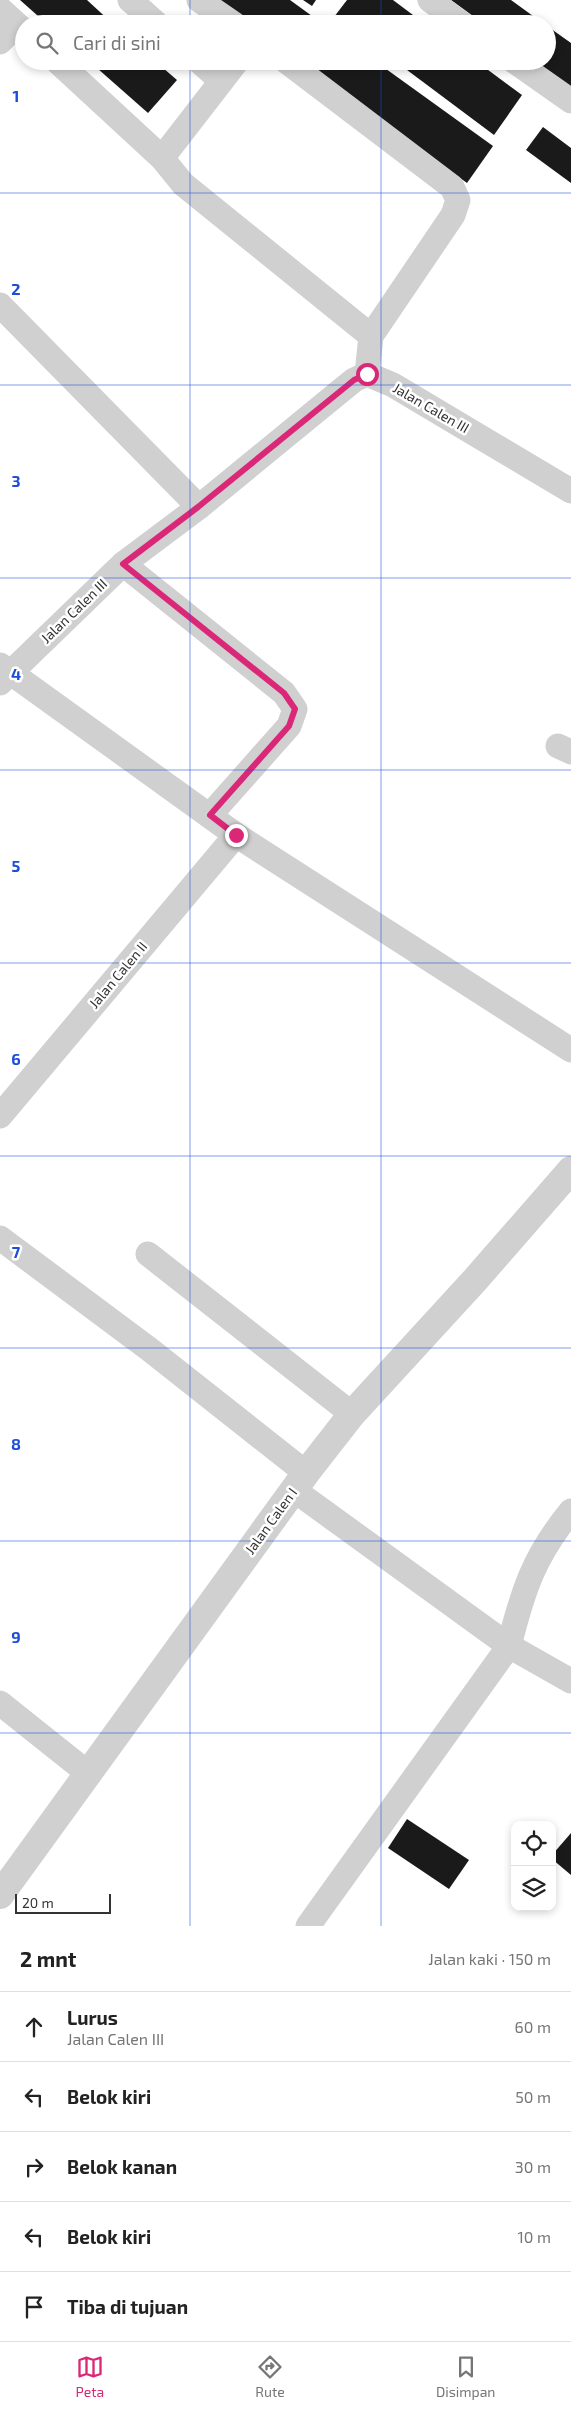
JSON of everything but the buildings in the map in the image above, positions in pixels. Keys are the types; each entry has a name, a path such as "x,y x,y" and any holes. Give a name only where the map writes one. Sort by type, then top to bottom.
{"street":[{"path":"130,0 147,15"},
{"path":"199,0 221,15"},
{"path":"430,0 450,15"},
{"path":"0,42 14,21"},
{"path":"67,70 162,158 182,184 370,336"},
{"path":"209,70 221,81"},
{"path":"162,158 230,70"},
{"path":"298,70 452,187 458,200 453,215 370,336 367,374"},
{"path":"527,70 571,101"},
{"path":"0,305 198,507"},
{"name":"Jalan Calen III","path":"3,674 123,564 198,507 354,380 367,374 393,385 571,491"},
{"path":"123,564 284,693 295,709 289,726 210,815"},
{"path":"3,674 210,815 236,835 571,1050"},
{"name":"Jalan Calen II","path":"0,1116 236,835"},
{"name":"Jalan Calen I","path":"0,1895 300,1481 352,1414 475,1280 571,1170"},
{"path":"0,1238 149,1348 300,1481 509,1646 571,1681"},
{"path":"148,1254 352,1414"},
{"path":"308,1926 509,1646 522,1597 532,1571 550,1536 571,1511"},
{"path":"0,1703 89,1774"}],"route":[{"path":"236,835 210,815 289,726 295,709 284,693 123,564 198,507 354,380 367,374"}]}
